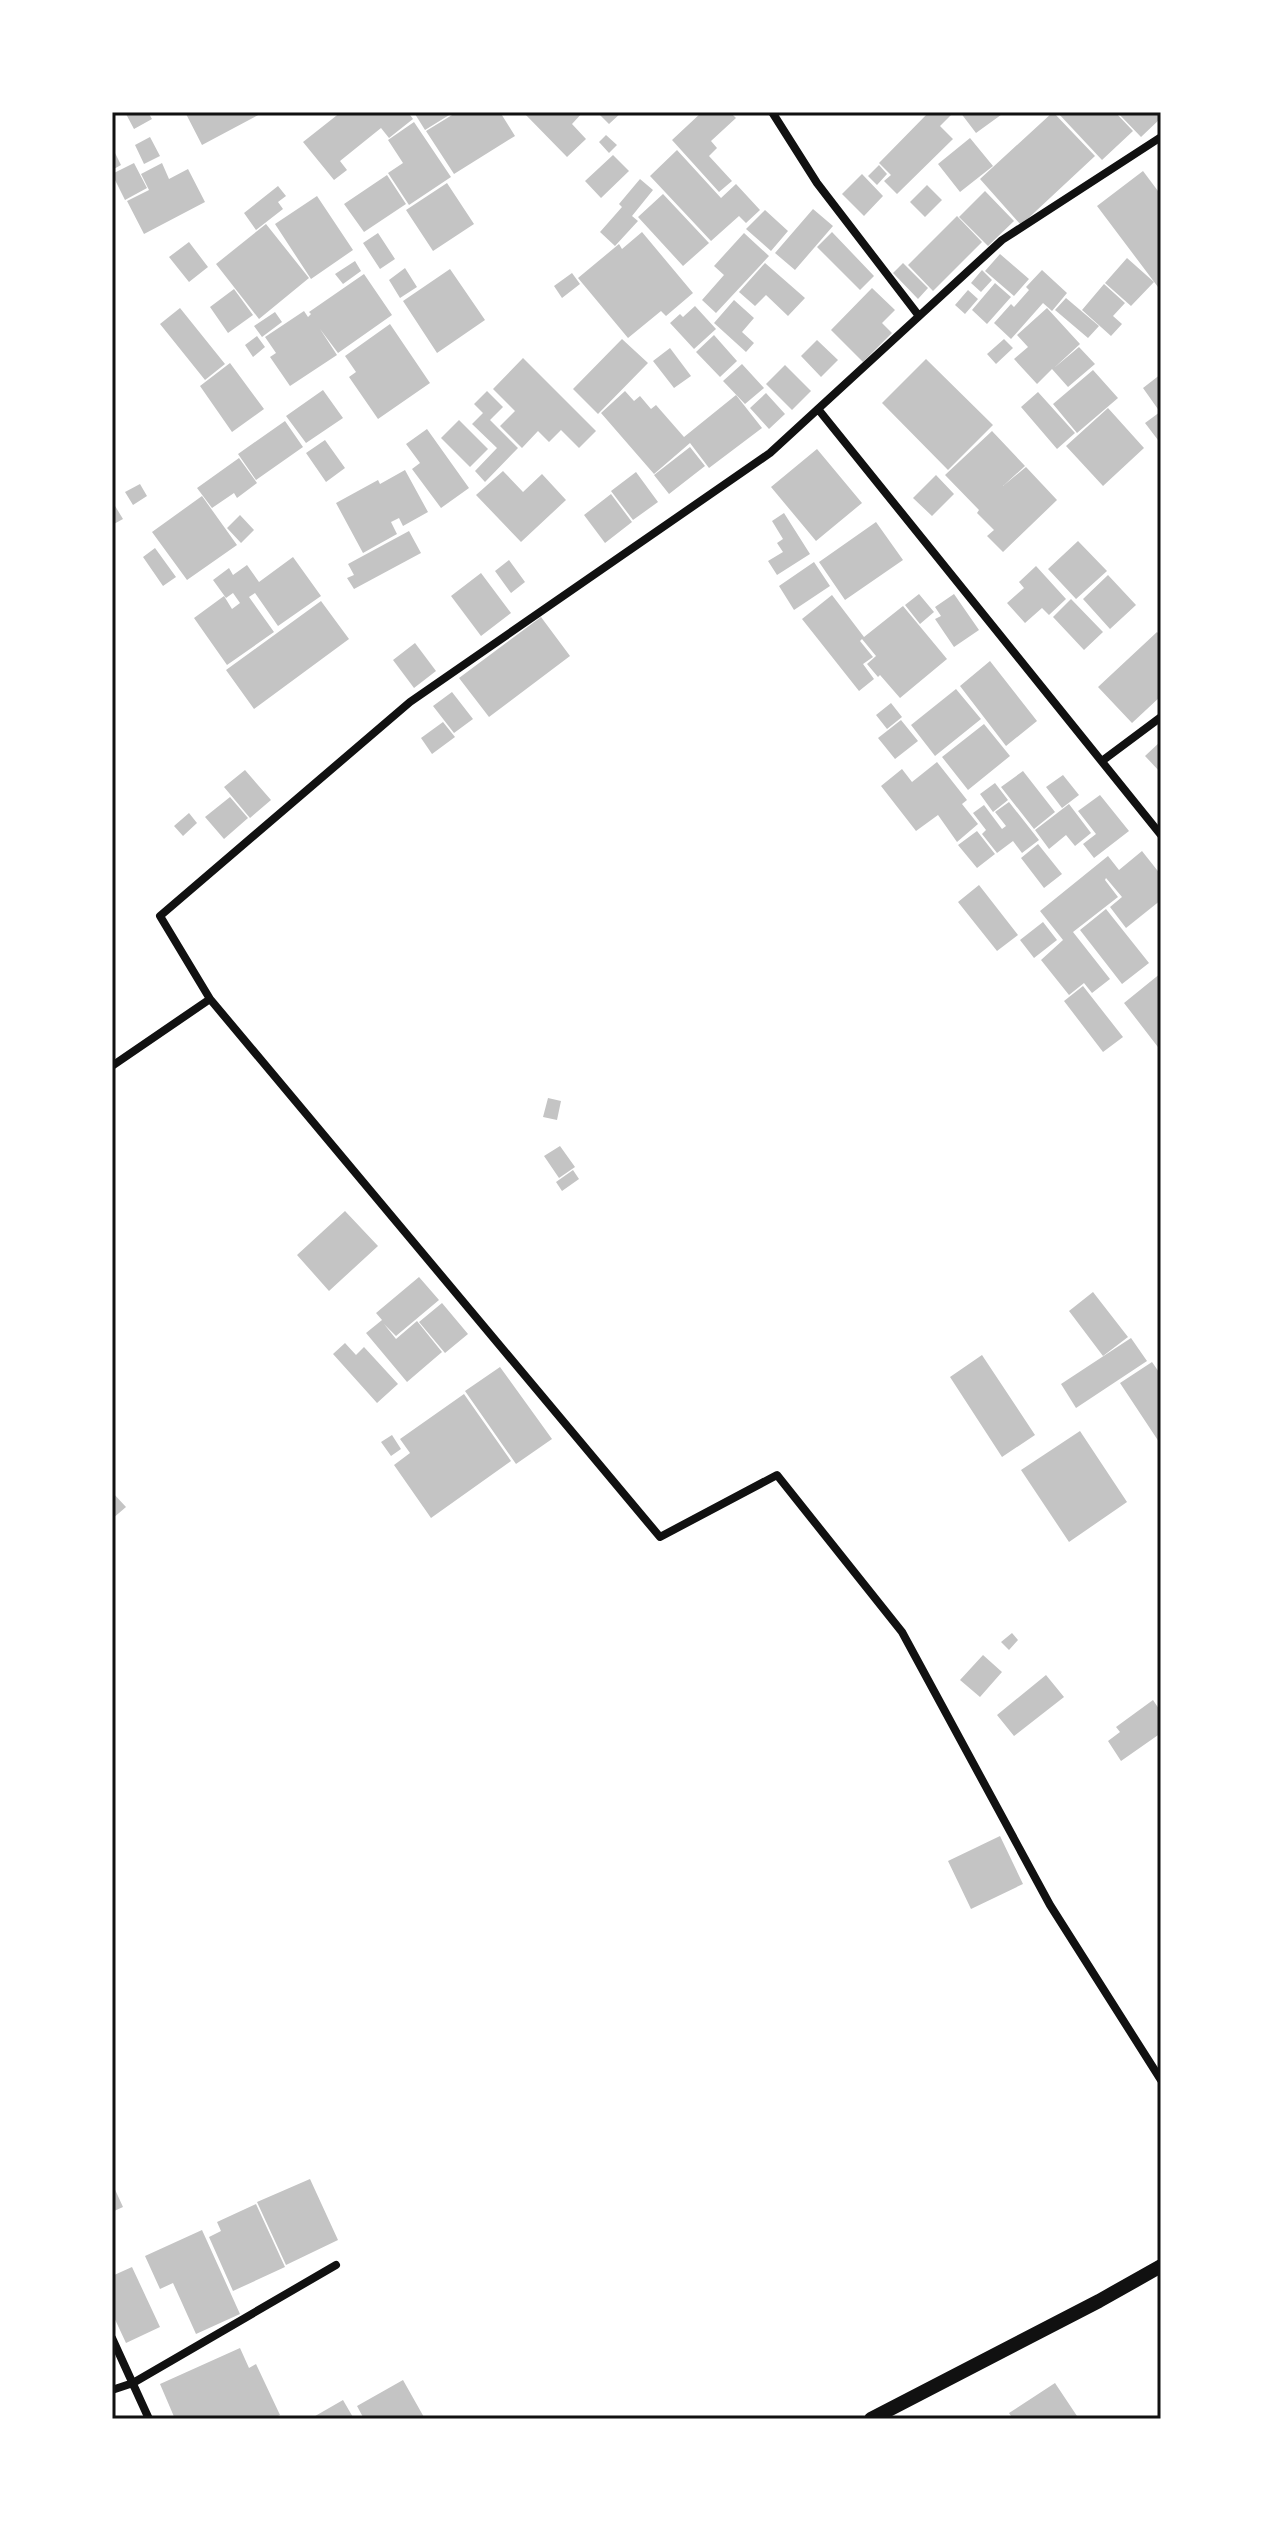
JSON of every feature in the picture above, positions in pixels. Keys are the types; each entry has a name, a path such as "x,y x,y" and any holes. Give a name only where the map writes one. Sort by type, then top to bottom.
{"street":[{"path":"772,112 817,183 919,316"},
{"path":"1161,137 1002,240 770,453 410,702 160,916 210,999 660,1537 777,1475 902,1632 1050,1905 1161,2080"},
{"path":"818,409 1161,835"},
{"path":"1102,761 1161,717"},
{"path":"112,1066 210,999"},
{"path":"112,2390 133,2383 336,2265"},
{"path":"871,2419 1161,2266"},
{"path":"112,2338 149,2419"}],"building":[{"path":"148,112 152,119 134,129 126,114"},
{"path":"185,112 264,112 202,145"},
{"path":"341,112 408,112 413,119 389,138 381,128 340,161 347,170 334,180 303,142"},
{"path":"454,112 425,130 415,114"},
{"path":"457,112 500,112 515,136 454,174 426,131"},
{"path":"523,112 583,112 572,124 586,139 567,157"},
{"path":"597,112 622,112 609,124"},
{"path":"702,112 730,112 736,118 711,141 717,148 709,156 732,181 719,192 672,140"},
{"path":"929,112 954,112 940,126 953,139 897,194 884,181 891,175 879,163"},
{"path":"960,112 1005,112 976,133"},
{"path":"1053,112 1095,156 1021,225 980,179"},
{"path":"1057,112 1115,112 1133,131 1102,160"},
{"path":"1117,112 1161,112 1161,118 1141,137"},
{"path":"414,122 451,177 409,205 388,173 403,163 388,140"},
{"path":"606,135 617,145 609,153 599,142"},
{"path":"150,137 160,156 144,164 135,145"},
{"path":"970,138 993,166 960,192 938,164"},
{"path":"112,147 121,165 112,170"},
{"path":"677,150 721,198 736,184 760,210 746,223 739,216 711,241 650,176"},
{"path":"613,155 629,171 601,198 585,181"},
{"path":"134,163 147,188 125,200 112,174"},
{"path":"162,163 169,179 188,169 205,202 144,234 127,201 149,190 141,174"},
{"path":"879,165 887,174 877,185 868,176"},
{"path":"1143,171 1161,195 1161,285 1158,287 1097,206"},
{"path":"862,174 883,196 864,216 842,194"},
{"path":"387,175 406,204 364,232 344,204"},
{"path":"640,179 653,190 632,216 638,221 615,246 600,232 622,207 619,204"},
{"path":"447,183 474,224 433,251 406,210"},
{"path":"927,185 942,200 925,217 910,202"},
{"path":"278,186 286,196 278,202 283,209 256,230 244,213"},
{"path":"985,191 1014,221 988,246 959,217"},
{"path":"663,194 709,243 683,266 638,217"},
{"path":"317,196 353,250 311,279 275,224"},
{"path":"813,209 833,226 795,270 775,253"},
{"path":"765,210 788,231 771,251 746,229"},
{"path":"957,216 982,242 933,291 908,265"},
{"path":"266,224 309,278 259,319 216,264"},
{"path":"642,232 693,293 666,316 661,311 628,338 578,278 619,244 622,249"},
{"path":"832,232 874,276 860,290 817,247"},
{"path":"378,233 395,259 380,269 363,243"},
{"path":"744,233 769,256 716,313 702,300 724,275 714,266"},
{"path":"189,242 208,267 189,282 169,257"},
{"path":"1000,254 1029,279 1014,296 985,271"},
{"path":"1127,258 1154,282 1131,306 1105,283"},
{"path":"355,261 361,271 343,284 335,274"},
{"path":"765,263 805,298 788,316 766,295 755,306 739,292"},
{"path":"903,263 928,288 918,299 893,273"},
{"path":"405,268 417,287 400,298 389,280"},
{"path":"450,269 485,320 437,353 403,301"},
{"path":"982,270 992,280 981,292 971,283"},
{"path":"1042,270 1067,293 1052,311 1043,303 1011,339 994,323 1011,304 1014,307 1029,290 1026,287"},
{"path":"572,273 580,284 562,298 554,286"},
{"path":"364,274 392,315 338,353 320,329 337,355 290,386 270,357 276,353 265,337 304,311 308,317 309,312"},
{"path":"995,283 1011,297 987,324 972,310"},
{"path":"1104,284 1125,303 1113,316 1122,324 1111,336 1082,310"},
{"path":"872,288 895,310 882,323 892,333 863,362 831,330"},
{"path":"234,289 253,315 228,333 210,307"},
{"path":"968,290 978,299 965,314 955,305"},
{"path":"1066,298 1099,326 1088,338 1055,310"},
{"path":"734,300 754,318 742,332 754,343 746,352 714,323"},
{"path":"695,306 716,329 694,349 670,323"},
{"path":"180,308 225,364 205,380 160,324"},
{"path":"1047,308 1080,344 1054,368 1079,347 1095,364 1068,387 1052,369 1037,384 1014,359 1028,347 1017,335"},
{"path":"275,312 282,322 262,337 254,326"},
{"path":"390,324 430,383 378,419 349,377 356,372 345,356"},
{"path":"714,335 737,361 720,377 696,352"},
{"path":"257,336 265,347 253,357 245,345"},
{"path":"622,339 648,363 598,414 573,389"},
{"path":"1004,339 1013,348 996,364 987,354"},
{"path":"817,340 838,360 821,377 801,356"},
{"path":"670,348 691,376 674,388 653,361"},
{"path":"523,358 596,431 579,448 561,430 549,442 538,431 522,448 500,426 515,411 493,389"},
{"path":"926,359 993,425 948,470 882,403"},
{"path":"230,363 264,409 232,432 200,386"},
{"path":"742,364 764,388 745,404 723,381"},
{"path":"785,365 811,391 792,410 766,384"},
{"path":"1093,370 1118,398 1077,433 1053,404"},
{"path":"1161,374 1161,444 1145,423 1160,412 1143,388"},
{"path":"323,390 343,418 306,443 286,416"},
{"path":"487,391 503,407 490,420 518,448 485,482 475,471 497,448 472,424 483,413 474,404"},
{"path":"625,391 634,401 640,396 651,409 656,405 684,437 736,395 762,428 709,468 690,443 654,474 601,413"},
{"path":"1038,392 1075,433 1057,449 1021,407"},
{"path":"766,393 785,414 769,429 750,408"},
{"path":"1108,408 1144,448 1103,486 1066,446"},
{"path":"459,420 488,449 470,467 441,438"},
{"path":"285,421 303,447 256,480 238,454"},
{"path":"427,429 469,488 441,508 412,469 420,463 406,444"},
{"path":"992,431 1025,466 1003,486 1026,467 1057,500 1003,552 987,536 994,530 977,513 979,510 945,475"},
{"path":"325,440 345,468 326,482 306,453"},
{"path":"690,447 705,466 669,494 654,475"},
{"path":"817,449 862,503 816,541 771,487"},
{"path":"239,458 257,483 237,498 234,493 212,508 197,488"},
{"path":"405,470 428,512 403,526 399,518 391,522 397,534 363,553 336,503 378,480 380,484"},
{"path":"503,471 523,492 542,474 566,500 521,542 476,495"},
{"path":"636,472 658,502 633,520 611,491"},
{"path":"936,475 954,494 932,516 913,498"},
{"path":"140,484 147,496 133,505 125,492"},
{"path":"611,494 632,522 605,543 584,515"},
{"path":"202,496 237,545 187,580 152,532"},
{"path":"112,501 123,519 112,525"},
{"path":"784,513 810,554 777,575 768,561 783,552 777,543 783,539 772,521"},
{"path":"240,515 254,530 241,543 227,528"},
{"path":"876,522 903,560 845,600 819,562"},
{"path":"409,531 421,553 354,589 347,578 354,575 348,564"},
{"path":"1078,541 1107,571 1076,599 1048,569"},
{"path":"155,548 176,577 163,586 143,557"},
{"path":"293,557 321,596 278,626 255,593 249,597 274,632 227,665 194,618 224,596 232,609 240,603 233,593 226,598 213,580 229,568 233,575 247,565 259,582"},
{"path":"509,560 525,582 511,593 495,571"},
{"path":"814,562 830,586 794,610 779,586"},
{"path":"1036,566 1066,599 1049,615 1042,608 1025,623 1007,603 1024,588 1019,582"},
{"path":"481,573 511,613 481,636 451,596"},
{"path":"1108,575 1136,605 1110,629 1083,599"},
{"path":"919,594 934,612 920,624 905,605"},
{"path":"954,594 979,630 954,647 935,619 941,616 935,607"},
{"path":"832,595 864,637 903,606 947,659 900,698 867,664 876,656 862,639 860,641 873,657 863,664 874,679 859,691 802,619"},
{"path":"1071,599 1103,632 1084,650 1053,617"},
{"path":"321,601 349,639 254,709 226,670"},
{"path":"541,617 570,656 489,717 459,678"},
{"path":"1157,632 1161,636 1161,696 1132,723 1098,687"},
{"path":"415,643 436,671 414,688 393,660"},
{"path":"990,661 1037,721 1006,746 960,686"},
{"path":"956,689 981,719 935,756 911,725"},
{"path":"452,692 473,719 454,733 433,706"},
{"path":"891,703 902,717 887,729 876,715"},
{"path":"901,720 918,741 895,759 878,738"},
{"path":"443,722 455,737 432,754 421,738"},
{"path":"984,724 1010,756 968,790 942,757"},
{"path":"1161,741 1161,773 1145,756"},
{"path":"937,762 967,800 962,804 978,824 957,842 938,815 916,831 881,786 902,769 912,782"},
{"path":"245,770 271,800 250,818 224,787"},
{"path":"1023,771 1055,812 1034,829 1001,787"},
{"path":"1063,775 1079,795 1062,808 1046,787"},
{"path":"995,783 1008,800 993,812 980,794"},
{"path":"1100,795 1129,831 1094,858 1083,844 1096,834 1078,811"},
{"path":"230,797 248,818 224,839 205,817"},
{"path":"1009,802 1039,840 1022,853 1013,841 997,853 982,834 986,830 973,813 984,805 1002,829 1006,826 995,812"},
{"path":"1069,804 1091,833 1075,846 1066,835 1049,849 1035,830"},
{"path":"189,813 197,823 183,836 174,826"},
{"path":"977,831 995,854 977,868 958,845"},
{"path":"1038,844 1062,874 1044,888 1021,858"},
{"path":"1142,851 1161,875 1161,900 1126,928 1110,907 1122,897 1106,878 1118,897 1073,932 1110,979 1092,993 1084,983 1069,995 1041,960 1063,940 1040,911 1108,856 1119,870"},
{"path":"979,885 1018,935 997,951 958,902"},
{"path":"1106,909 1149,963 1122,984 1080,930"},
{"path":"1043,922 1057,940 1034,958 1020,940"},
{"path":"1161,973 1161,1051 1124,1003"},
{"path":"1083,986 1123,1037 1103,1052 1064,1001"},
{"path":"548,1098 561,1101 557,1120 543,1117"},
{"path":"560,1146 575,1167 559,1178 544,1156"},
{"path":"573,1170 579,1179 562,1191 556,1182"},
{"path":"345,1211 378,1246 329,1291 297,1255"},
{"path":"419,1277 439,1300 396,1336 384,1324 396,1339 417,1321 442,1352 407,1382 366,1333 382,1320 376,1313"},
{"path":"1093,1292 1128,1337 1103,1356 1069,1311"},
{"path":"442,1303 468,1334 445,1353 419,1322"},
{"path":"1131,1338 1147,1361 1076,1408 1061,1384"},
{"path":"345,1343 356,1355 364,1347 398,1384 377,1403 333,1354"},
{"path":"982,1355 1035,1435 1002,1457 950,1377"},
{"path":"1152,1362 1161,1375 1161,1445 1120,1383"},
{"path":"500,1367 552,1439 516,1464 465,1391"},
{"path":"464,1394 511,1461 431,1518 394,1465 410,1453 400,1439"},
{"path":"1080,1431 1127,1502 1069,1542 1021,1470"},
{"path":"392,1435 401,1449 391,1456 381,1442"},
{"path":"112,1492 126,1507 112,1519"},
{"path":"1012,1633 1018,1640 1009,1650 1001,1642"},
{"path":"983,1655 1002,1672 980,1697 960,1680"},
{"path":"1046,1675 1064,1697 1014,1736 997,1715"},
{"path":"1153,1700 1161,1712 1161,1733 1121,1761 1108,1741 1120,1732 1116,1727"},
{"path":"1000,1836 1023,1884 971,1909 948,1861"},
{"path":"310,2179 338,2240 286,2265 257,2202"},
{"path":"112,2183 123,2207 112,2212"},
{"path":"256,2204 285,2267 233,2291 209,2237 221,2231 217,2222"},
{"path":"202,2230 240,2314 196,2334 173,2283 160,2289 145,2256"},
{"path":"132,2267 160,2327 126,2343 112,2313 112,2276"},
{"path":"240,2348 249,2368 256,2364 280,2415 272,2419 175,2419 160,2384"},
{"path":"403,2380 425,2419 364,2419 357,2406"},
{"path":"1055,2383 1079,2419 1013,2419 1009,2413"},
{"path":"343,2400 354,2419 310,2419"}]}
